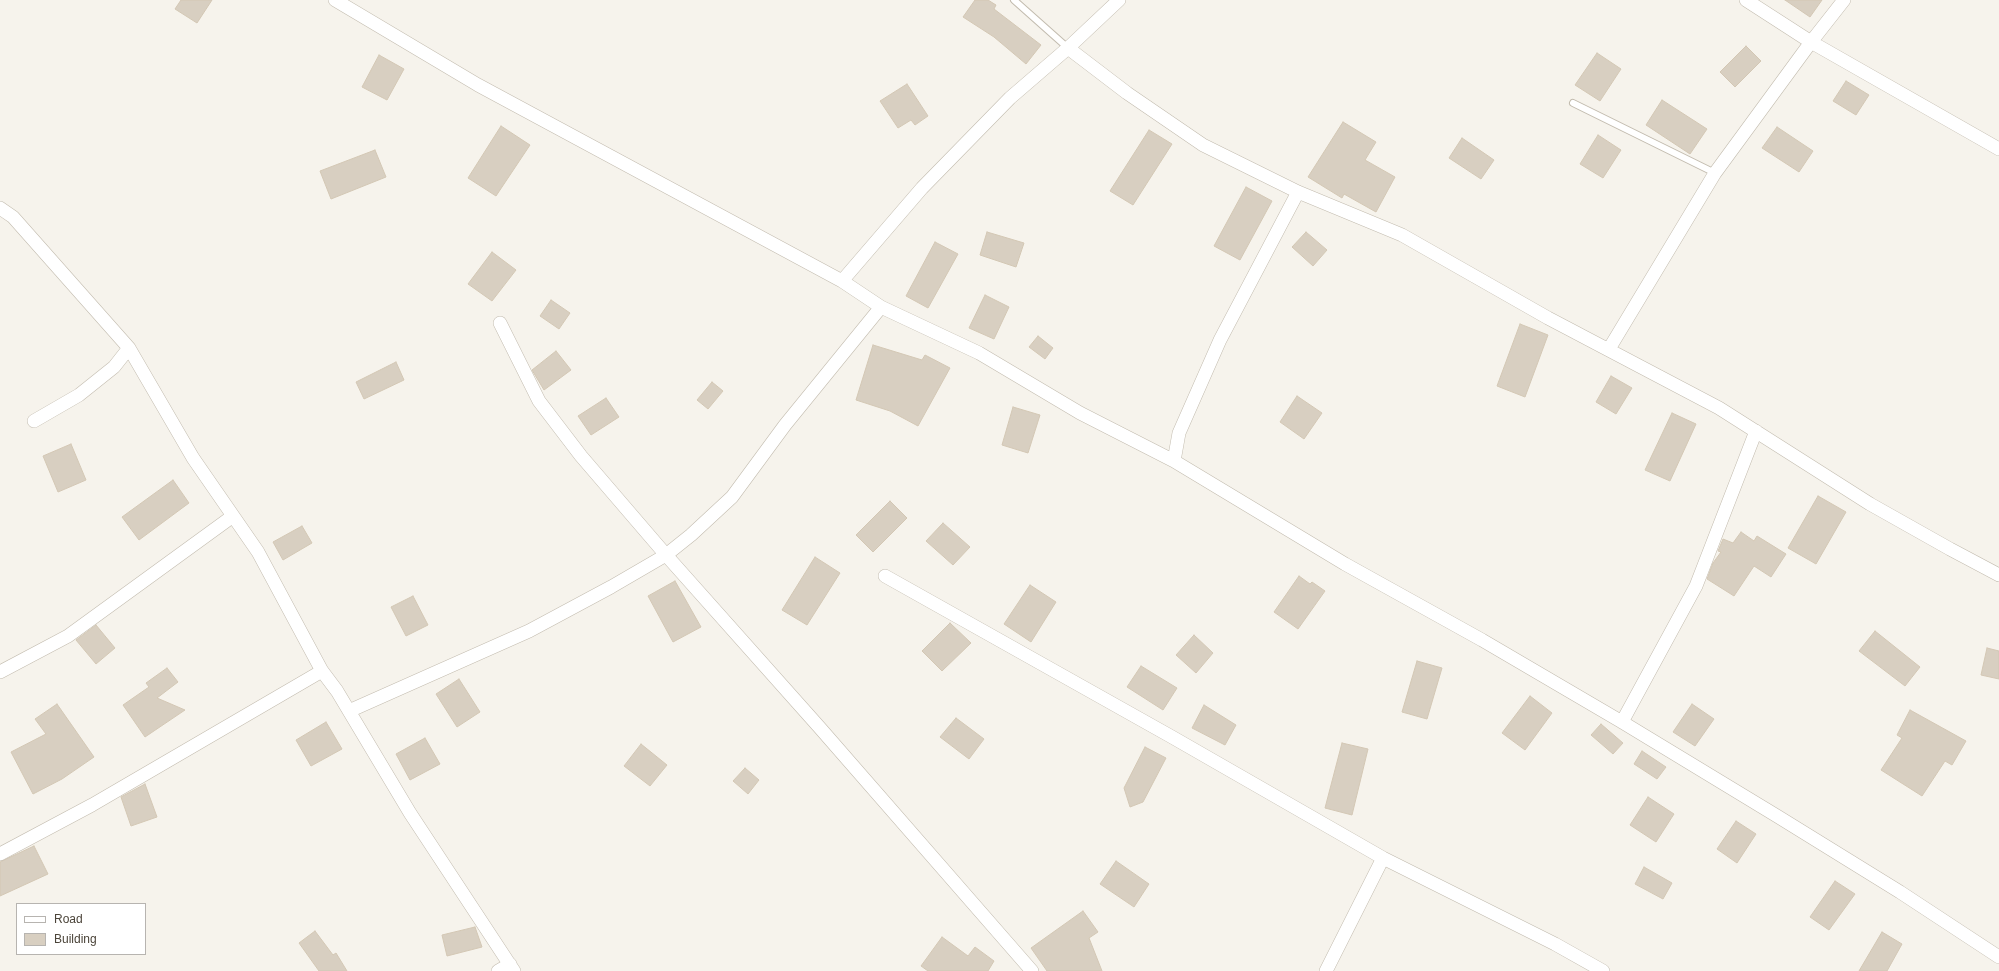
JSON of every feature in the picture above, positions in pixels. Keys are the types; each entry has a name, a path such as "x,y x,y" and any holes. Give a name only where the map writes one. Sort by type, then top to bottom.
{"street":[{"path":"335,0 478,85 842,281 881,307 980,353 1080,413 1174,462 1345,564 1482,640 1622,722 1894,888 1999,957"},
{"path":"842,281 922,188 1010,98 1068,48 1119,0"},
{"path":"1746,0 1811,42 1999,149"},
{"path":"1609,349 1715,173 1811,42 1844,0"},
{"path":"1068,48 1127,93 1203,145 1298,192 1402,235 1504,294 1719,408 1870,504 1950,550 1999,575"},
{"path":"1174,462 1178,433 1220,340 1298,192"},
{"path":"0,208 14,217 129,348 193,458 258,552 322,671 349,711 410,813 512,968 498,971"},
{"path":"349,711 529,631 611,587 666,555 692,535 732,497 780,430 881,307"},
{"path":"500,323 539,401 581,456 666,555 820,728 1032,971"},
{"path":"34,421 79,395 114,367 129,348"},
{"path":"1622,722 1696,586 1756,431"},
{"path":"0,672 68,636 233,516"},
{"path":"885,576 1159,729 1383,858 1604,971"},
{"path":"0,854 92,804 322,671"},
{"path":"1326,971 1383,858"}],"lane":[{"path":"1014,0 1068,48"},
{"path":"1573,103 1715,173"}],"building":[{"path":"181,0 212,0 197,23 175,9"},
{"path":"975,0 988,0 996,5 994,9 1041,45 1026,64 994,37 963,17"},
{"path":"1785,0 1822,0 1810,17"},
{"path":"1746,46 1761,61 1735,87 1720,72"},
{"path":"1597,53 1621,69 1600,101 1575,85"},
{"path":"379,55 404,69 387,100 362,87"},
{"path":"1846,81 1869,95 1856,115 1833,101"},
{"path":"907,84 928,116 915,125 911,120 898,128 880,101"},
{"path":"1662,100 1707,129 1690,154 1646,125"},
{"path":"1343,122 1376,142 1365,160 1395,177 1376,212 1344,194 1342,198 1308,177"},
{"path":"501,126 530,145 496,196 468,178"},
{"path":"1777,127 1813,151 1799,172 1762,148"},
{"path":"1149,130 1172,144 1133,205 1110,191"},
{"path":"1598,135 1621,150 1603,178 1580,164"},
{"path":"1462,138 1494,160 1481,179 1449,158"},
{"path":"375,150 386,177 331,199 320,171"},
{"path":"1246,187 1272,201 1240,260 1214,246"},
{"path":"987,232 1024,243 1016,267 980,255"},
{"path":"1306,232 1327,250 1313,266 1292,247"},
{"path":"935,242 958,254 928,308 906,296"},
{"path":"492,252 516,270 492,301 468,284"},
{"path":"985,295 1009,307 994,339 969,328"},
{"path":"551,300 570,313 559,329 540,316"},
{"path":"1520,324 1548,335 1525,397 1497,386"},
{"path":"1038,336 1053,348 1045,359 1029,347"},
{"path":"873,345 922,360 925,355 950,368 918,426 890,411 856,400"},
{"path":"556,351 571,370 544,390 532,370"},
{"path":"396,362 404,380 364,399 356,382"},
{"path":"1611,376 1632,388 1616,414 1596,402"},
{"path":"712,382 723,391 708,409 697,400"},
{"path":"1297,396 1322,413 1304,439 1280,422"},
{"path":"606,398 619,417 591,435 578,416"},
{"path":"1013,407 1040,415 1028,453 1002,445"},
{"path":"1672,413 1696,424 1670,481 1645,470"},
{"path":"71,444 86,480 58,492 43,456"},
{"path":"173,480 189,503 139,540 122,517"},
{"path":"1818,496 1846,512 1816,564 1788,548"},
{"path":"890,501 907,518 873,552 856,535"},
{"path":"943,523 970,547 953,565 926,541"},
{"path":"302,526 312,543 283,560 273,542"},
{"path":"1741,532 1754,541 1757,536 1786,554 1771,577 1754,566 1734,596 1707,579 1713,563 1721,552 1718,551 1723,539 1733,543"},
{"path":"815,557 840,573 807,625 782,610"},
{"path":"1299,576 1310,584 1312,582 1325,591 1298,629 1274,612"},
{"path":"675,581 701,627 673,642 648,596"},
{"path":"1030,585 1056,602 1031,642 1004,624"},
{"path":"413,596 428,625 406,636 391,607"},
{"path":"950,623 971,643 942,671 922,651"},
{"path":"96,625 115,648 96,664 76,640"},
{"path":"1875,631 1920,667 1905,686 1859,651"},
{"path":"1194,635 1213,653 1196,673 1176,655"},
{"path":"1987,648 1999,651 1999,679 1981,675"},
{"path":"1417,661 1442,668 1427,719 1402,712"},
{"path":"1141,666 1177,688 1163,710 1127,687"},
{"path":"167,668 178,682 157,698 185,710 145,737 123,705 149,687 146,683"},
{"path":"459,679 480,712 457,727 436,694"},
{"path":"1530,696 1552,713 1525,750 1502,733"},
{"path":"57,704 94,757 62,779 33,794 11,752 46,734 35,719"},
{"path":"1692,704 1714,719 1695,746 1673,732"},
{"path":"1204,705 1236,725 1225,745 1192,728"},
{"path":"1910,710 1966,741 1952,765 1945,761 1922,796 1881,770 1902,738 1897,735"},
{"path":"956,718 984,739 969,759 940,737"},
{"path":"326,722 342,749 311,766 296,740"},
{"path":"1601,724 1623,743 1613,754 1591,735"},
{"path":"425,738 440,764 410,780 396,754"},
{"path":"1342,743 1368,749 1352,815 1325,808"},
{"path":"641,744 667,765 650,786 624,766"},
{"path":"1145,747 1166,758 1143,802 1130,807 1124,788"},
{"path":"1642,751 1666,767 1657,779 1634,764"},
{"path":"745,768 759,780 748,794 733,781"},
{"path":"145,784 157,817 131,826 121,797"},
{"path":"1648,797 1674,814 1656,842 1630,825"},
{"path":"1736,821 1756,834 1737,863 1717,849"},
{"path":"34,846 48,874 0,896 0,862"},
{"path":"1116,861 1149,884 1134,907 1100,884"},
{"path":"1644,867 1672,883 1663,899 1635,884"},
{"path":"1835,881 1855,894 1829,930 1810,917"},
{"path":"1083,911 1098,932 1089,938 1102,971 1047,971 1031,948"},
{"path":"475,927 482,947 447,956 442,935"},
{"path":"315,931 333,955 336,953 347,971 319,971 299,943"},
{"path":"1882,932 1902,944 1887,971 1859,971"},
{"path":"942,937 968,956 975,947 994,961 988,971 928,971 921,966"}]}
